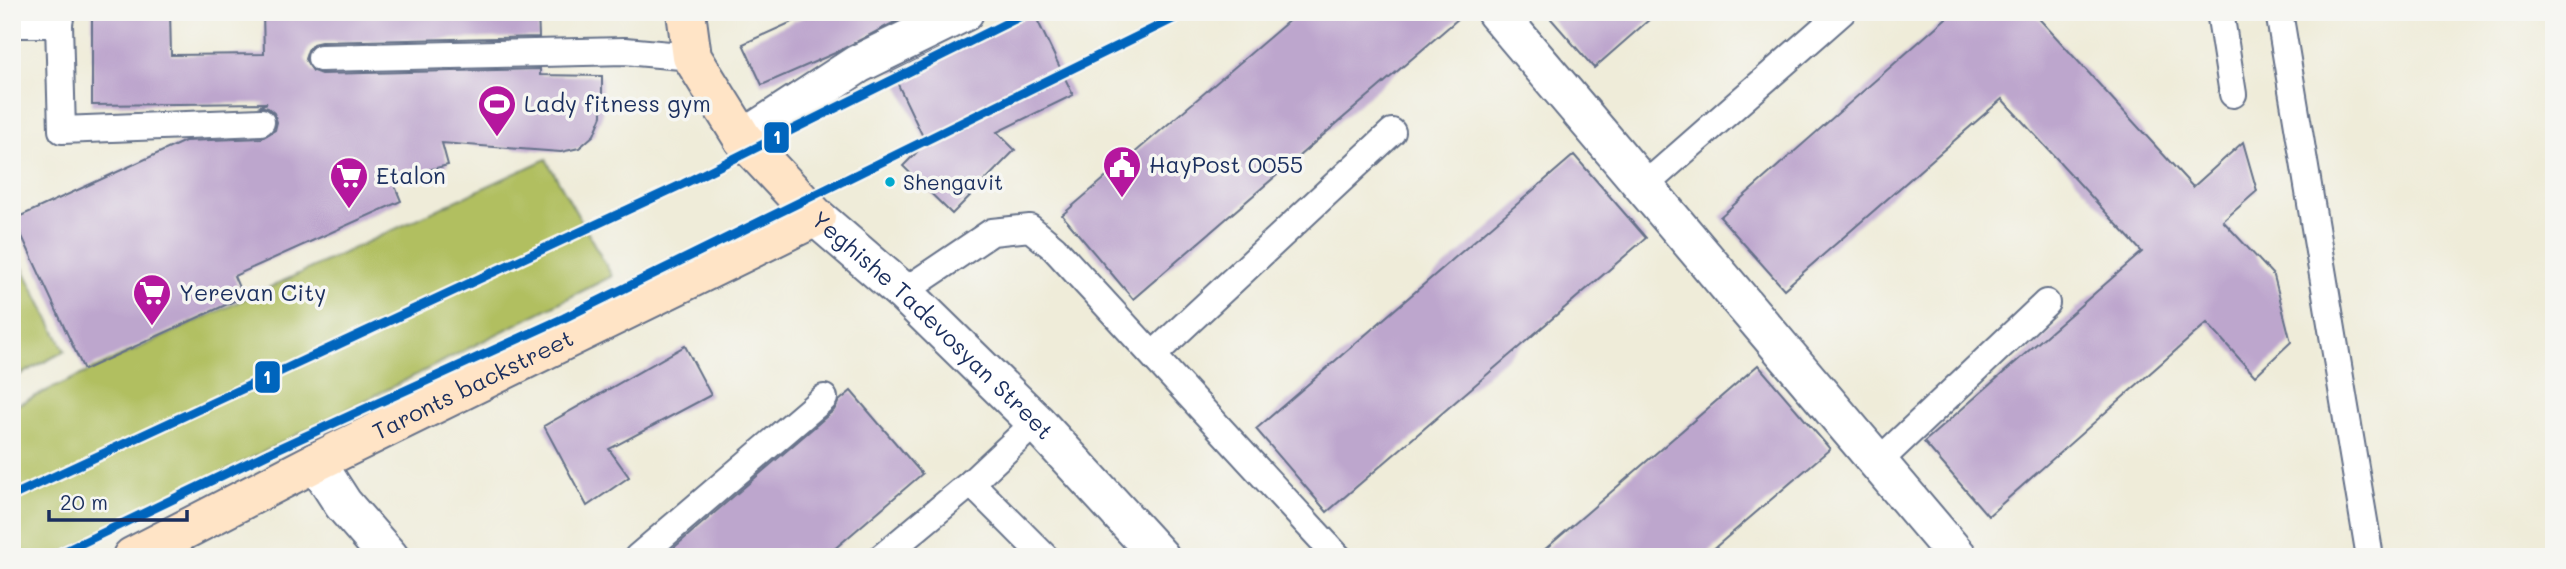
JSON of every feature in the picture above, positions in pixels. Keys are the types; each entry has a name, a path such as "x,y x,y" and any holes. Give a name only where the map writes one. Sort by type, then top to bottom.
{"street":[{"name":"Yeghishe Tadevosyan Street","path":"685,12 692,57 743,139 816,217 903,292 1036,422 1160,557"},
{"path":"743,139 858,64 964,12"},
{"path":"1496,12 1958,557"},
{"name":"Taronts backstreet","path":"132,557 316,462 816,217"},
{"path":"316,462 343,504 389,557"}],"lane":[{"path":"1644,186 1842,12"},
{"path":"2220,12 2233,94"},
{"path":"2279,12 2370,557"},
{"path":"12,24 60,18 62,130 261,122"},
{"path":"321,58 625,51 692,57"},
{"path":"1153,355 1392,132"},
{"path":"903,292 992,232 1030,228 1054,248 1338,557"},
{"path":"1878,462 2046,303"},
{"path":"638,557 824,398"},
{"path":"882,557 971,483 1036,422"},
{"path":"971,483 1045,557"}],"green space":[{"path":"546,159 612,276 55,557 12,557 12,407"},
{"path":"12,247 65,351 12,379"}],"building":[{"path":"92,12 170,12 171,55 264,54 263,12 538,12 539,37 321,42 313,44 305,59 313,71 321,74 540,69 540,75 602,76 602,116 594,135 579,148 561,152 442,143 448,165 392,179 401,201 234,276 243,297 84,370 14,219 185,141 262,138 275,130 277,122 274,113 260,106 267,103 92,105"},
{"path":"814,12 914,12 835,53 762,85 743,44"},
{"path":"1299,12 1466,12 1133,299 1062,215"},
{"path":"1545,12 1658,12 1594,68"},
{"path":"1953,12 2033,12 2193,187 2243,142 2257,191 2223,221 2274,276 2291,342 2255,376 2207,323 1988,516 1924,442 2142,252 2002,99 1784,289 1720,217"},
{"path":"1034,13 1073,95 997,132 1015,150 952,214 903,166 926,143 892,72 939,49 943,57"},
{"path":"1574,155 1646,238 1327,512 1256,429"},
{"path":"685,346 711,395 609,449 629,477 587,506 544,426"},
{"path":"1758,365 1830,449 1704,557 1536,557"},
{"path":"851,391 922,474 825,557 663,557 834,410 839,401"}],"transit line":[{"name":"1","path":"12,496 683,184 1029,12"},
{"name":"1","path":"53,557 275,450 564,318 1187,12"}],"place":[{"name":"Lady fitness gym","path":"497,138"},
{"name":"Shengavit","path":"890,182"},
{"name":"HayPost 0055","path":"1122,199"},
{"name":"Etalon","path":"349,210"},
{"name":"Yerevan City","path":"152,327"}]}
